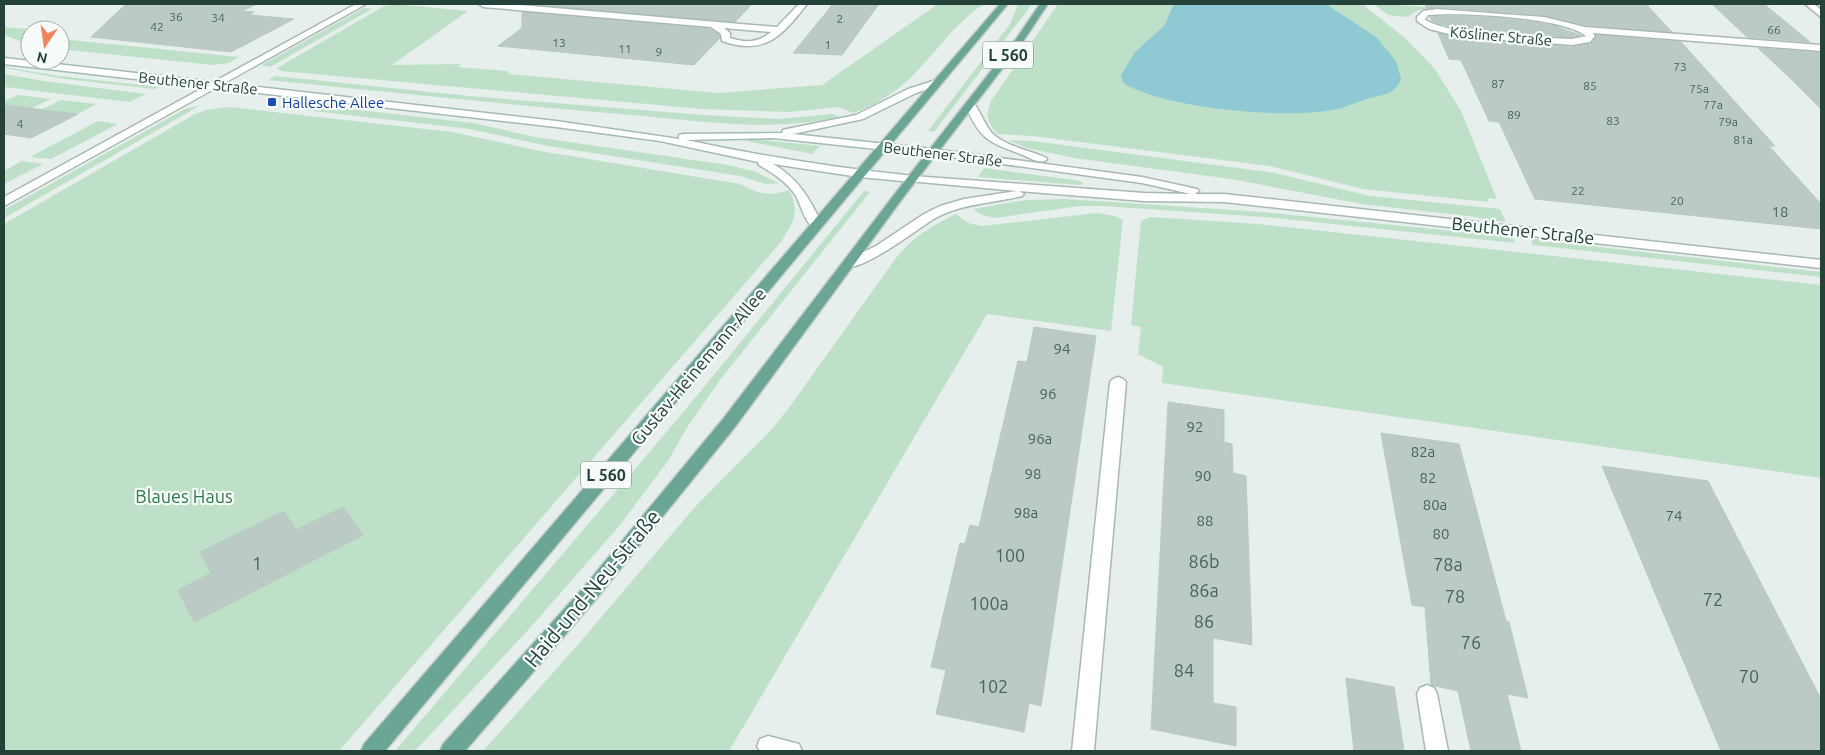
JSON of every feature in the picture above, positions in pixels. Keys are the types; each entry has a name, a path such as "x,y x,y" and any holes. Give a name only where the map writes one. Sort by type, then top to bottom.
{"main road":[{"name":"Gustav-Heinemann-Allee","path":"372,751 1004,4"},
{"name":"L 560","path":"850,264 932,152 1019,41 1044,4"},
{"name":"Haid-und-Neu-Straße","path":"451,751 590,594 730,423 850,264"}],"street":[{"path":"4,202 362,4"},
{"path":"482,4 778,30"},
{"path":"714,25 726,33 725,38 746,44 767,41 803,4"},
{"name":"Kösliner Straße","path":"1486,4 1493,16"},
{"path":"1809,4 1821,14"},
{"name":"Kösliner Straße","path":"1586,30 1590,33 1590,38 1572,42 1455,33 1432,28 1420,19 1426,14 1437,12 1493,16 1558,21 1586,30 1821,48"},
{"name":"Beuthener Straße","path":"4,61 394,105 660,138 755,158 859,174 1144,197 1224,198 1821,264"},
{"path":"773,135 859,117 912,91 936,83"},
{"path":"970,104 980,127 993,140 1060,168"},
{"name":"Beuthener Straße","path":"660,138 773,135 882,146 1142,180 1224,198"},
{"path":"755,158 772,167 792,183 803,195 816,225"},
{"path":"850,264 880,249 928,217 956,205 1015,194 1064,191"},
{"path":"1083,751 1118,382"},
{"path":"1426,694 1437,751"},
{"path":"768,746 791,751"}],"green space":[{"path":"394,4 468,11 392,65 461,64 458,67 508,71 509,74 718,93 822,85 938,4 984,4 963,21 918,71 902,85 882,100 853,113 839,107 789,112 702,109 281,71 277,68 384,6"},
{"path":"1018,4 1032,4 934,132 928,131 1010,24"},
{"path":"1058,4 1362,4 1405,38 1435,69 1461,111 1497,199 1487,198 1489,202 1363,189 1270,166 1032,136 998,134 988,119 991,101"},
{"path":"1375,5 1440,8 1418,10 1407,17 1388,15"},
{"path":"364,8 372,9 270,67 262,65"},
{"path":"4,27 20,28 20,41 4,35"},
{"path":"70,40 239,57 229,63 212,65 70,50"},
{"path":"4,68 159,87 154,89 65,79"},
{"path":"4,74 145,94 130,102 4,87"},
{"path":"275,76 469,96 703,115 779,119 832,114 839,117 785,124 757,125 702,122 269,80"},
{"path":"18,95 51,99 32,108 4,105 4,101"},
{"path":"61,100 96,104 78,114 42,109"},
{"path":"298,103 473,123 535,137 728,165 753,171 779,183 766,184 740,176 548,146 469,129 279,107"},
{"path":"201,105 4,218 4,210 185,109"},
{"name":"Blaues Haus","path":"230,107 452,132 540,151 740,184 769,194 789,190 793,198 794,217 781,242 339,751 4,751 4,224 195,114 206,110"},
{"path":"98,121 118,124 51,159 30,157"},
{"path":"752,139 820,146 812,154 747,141"},
{"path":"1008,140 1033,141 1275,173 1370,196 1500,209 1506,222 1362,204 1231,179 1074,158 1027,148"},
{"path":"22,161 43,164 4,184 4,171"},
{"path":"984,168 1080,181 1083,184 978,177"},
{"path":"864,191 870,192 720,380 686,429 668,461 620,525 530,628 415,751 395,751 686,409"},
{"path":"1065,199 1262,212 1483,234 1491,232 1512,235 1515,243 1264,217 1102,206 1080,206 995,218 982,215 973,209 1026,200"},
{"path":"1097,213 1115,216 1123,220 1111,331 987,314 729,751 483,751 576,647 694,508 772,429 896,258 909,244 931,228 956,214 968,223 982,226"},
{"path":"1150,217 1258,224 1821,285 1821,478 1162,383 1163,367 1138,354 1141,327 1131,325 1141,221"},
{"path":"1530,237 1546,241 1821,272 1821,277 1533,245"}],"water":[{"path":"1174,4 1326,4 1376,37 1396,61 1401,79 1395,89 1383,95 1342,108 1320,112 1293,113 1262,113 1198,106 1168,100 1142,92 1123,83 1121,75 1135,52 1164,26"}],"building":[{"path":"126,4 257,4 242,11 254,12 250,15 294,19 231,52 91,37"},
{"path":"528,4 752,4 735,22"},
{"path":"833,4 879,4 842,55 793,53"},
{"path":"1425,4 1646,4 1672,32 1585,25 1544,15 1437,7 1427,9"},
{"path":"1712,4 1764,4 1810,42 1747,37"},
{"path":"522,12 710,29 719,35 720,38 694,65 498,46 522,28"},
{"path":"1430,17 1486,17 1533,22 1555,26 1580,35 1572,37 1478,32 1441,24 1432,21"},
{"path":"1438,33 1493,41 1572,47 1590,44 1597,35 1681,42 1775,146 1769,146 1821,204 1821,229 1535,199 1499,122 1489,121 1461,60 1449,59"},
{"path":"1758,48 1821,53 1821,109 1789,77"},
{"path":"4,105 78,114 31,138 4,134"},
{"path":"1034,327 1096,336 1041,706 1029,703 1024,732 936,714 946,670 931,667 960,543 965,544 970,525 979,527 1018,361 1027,362"},
{"path":"1168,402 1224,410 1224,442 1232,444 1233,473 1246,476 1252,645 1213,638 1213,703 1236,707 1236,746 1151,729"},
{"path":"1381,433 1459,444 1506,621 1509,622 1528,698 1507,694 1521,751 1471,751 1458,691 1431,685 1425,607 1412,605"},
{"path":"1602,466 1708,481 1821,699 1821,751 1721,751"},
{"path":"343,507 363,535 194,622 178,590 211,573 200,552 284,511 296,530"},
{"path":"1346,678 1394,687 1404,751 1354,751"}],"place":[{"name":"Hallesche Allee","path":"272,102"}]}
